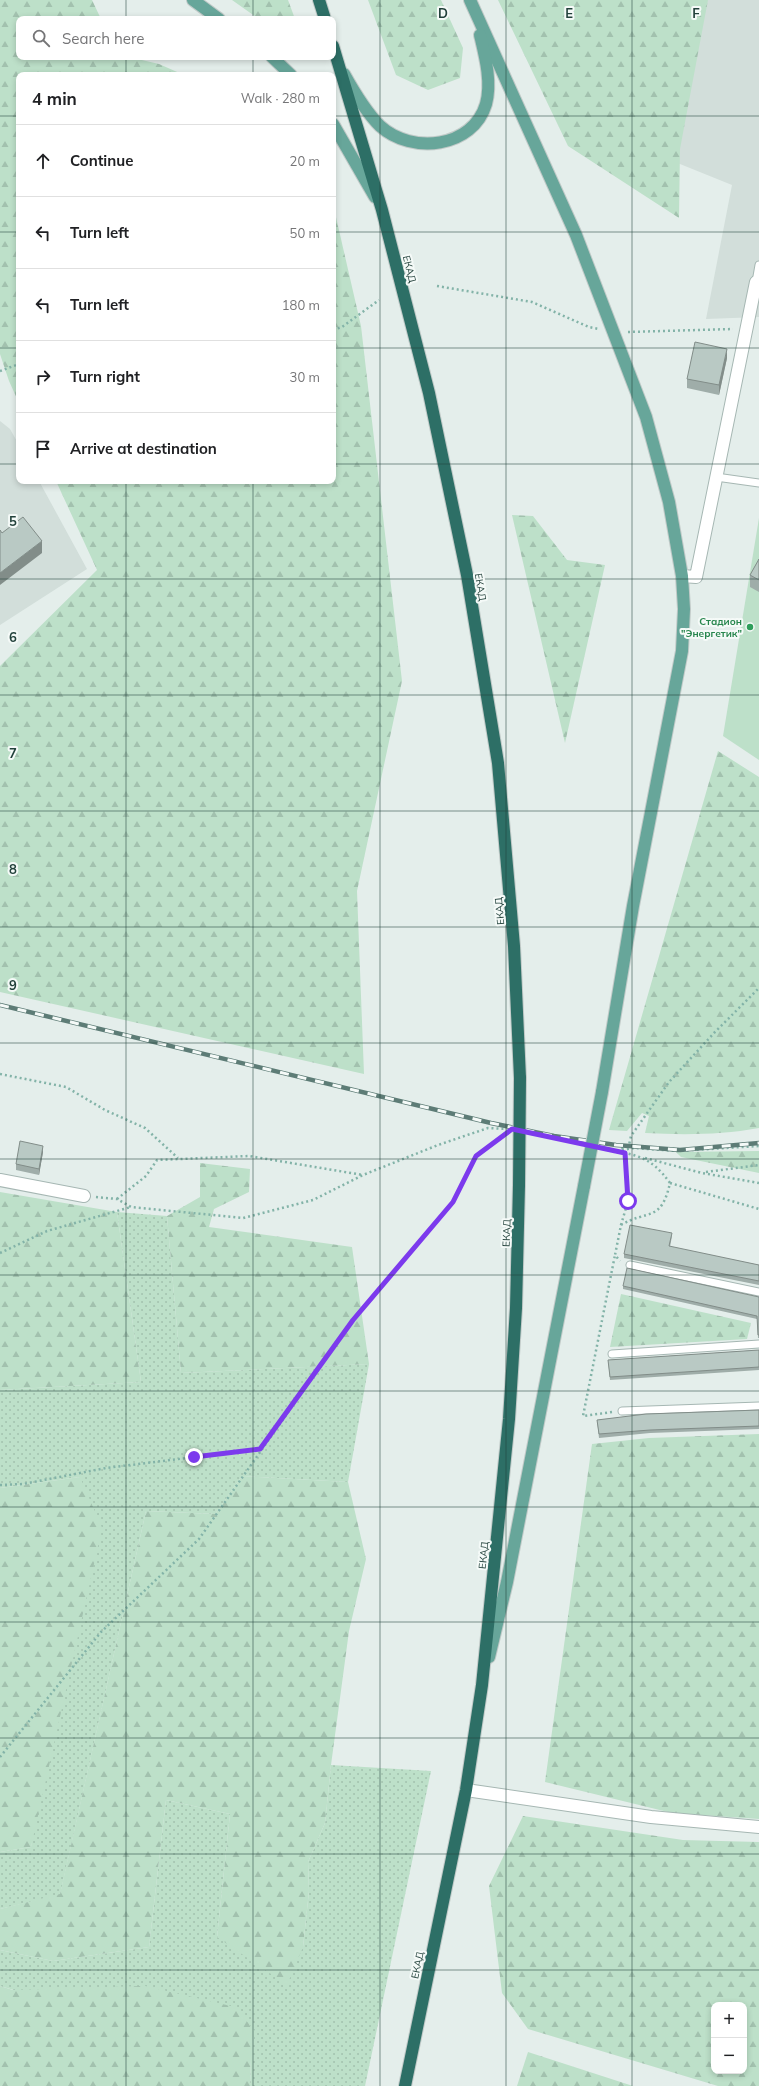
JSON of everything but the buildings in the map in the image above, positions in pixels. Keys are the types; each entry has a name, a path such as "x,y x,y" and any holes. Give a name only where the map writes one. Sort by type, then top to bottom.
{"highway":[{"path":"319,0 324,16"},
{"name":"ЕКАД","path":"336,57 382,210 429,393 467,576 498,763 514,946 520,1078 516,1308 509,1419 482,1685 466,1790 405,2086"}],"main road":[{"path":"193,0 215,16"},
{"path":"338,64 357,97 381,126 398,137 415,142 436,143 455,139 472,129 481,117 486,103 486,61 471,2"},
{"path":"471,2 576,235 641,403 659,461 669,502 682,576 684,609 682,651 633,906 602,1092 507,1582 482,1685"},
{"path":"275,60 288,72"},
{"path":"336,129 382,210"}],"street":[{"path":"682,576 696,576 757,282"},
{"path":"0,1180 84,1196"},
{"path":"466,1790 651,1817 759,1827"}],"lane":[{"path":"757,282 759,265"},
{"path":"716,477 759,483"},
{"path":"630,1265 759,1292"},
{"path":"612,1354 759,1344"},
{"path":"622,1411 759,1406"}],"path":[{"path":"336,329 342,327 380,300"},
{"path":"0,371 16,365"},
{"path":"617,1151 629,1146 631,1136 669,1082 714,1033 759,988"},
{"path":"0,1074 66,1087 105,1110 145,1128 179,1159"},
{"path":"0,1253 47,1231 132,1207 244,1218 313,1200 364,1175 438,1145 488,1128 512,1129 476,1156 453,1202 353,1320 260,1449 199,1539 101,1632 0,1757"},
{"path":"527,1132 587,1145"},
{"path":"617,1151 634,1148 677,1152 759,1146"},
{"path":"602,1148 702,1173 759,1183"},
{"path":"622,1411 583,1416 621,1225 628,1201 625,1153"},
{"path":"117,1199 146,1176 157,1160 249,1156 364,1175"},
{"path":"642,1157 659,1168 670,1183 759,1209"},
{"path":"702,1173 759,1165"},
{"path":"621,1225 631,1219 652,1215 666,1200 670,1183"},
{"path":"84,1196 117,1199 132,1207"},
{"path":"615,1255 620,1261 630,1265"},
{"path":"0,1485 23,1484 106,1468 260,1449"}],"shaded area":[{"path":"707,0 759,0 759,317 706,319 732,185 675,162"},
{"path":"0,421 10,429 16,440 16,484 41,484 87,569 0,625"}],"green space":[{"path":"0,0 92,0 100,16 16,16 16,60 142,60 159,64 177,72 16,72 16,396 0,354"},
{"path":"232,0 288,0 294,16 255,16"},
{"path":"368,0 441,0 463,48 460,78 428,90 396,75"},
{"path":"498,0 708,0 680,149 679,218 568,146"},
{"path":"336,217 361,326 402,681 357,891 364,1074 0,992 0,666 97,570 57,484 336,484"},
{"path":"512,515 533,516 567,560 605,565 565,743"},
{"name":"Стадион \"Энергетик\"","path":"759,518 759,760 723,736"},
{"path":"718,751 759,777 759,1128 702,1134 645,1133 649,1116 642,1113 627,1131 609,1130"},
{"path":"759,1151 759,1173 681,1157 676,1152"},
{"path":"200,1163 250,1169 249,1192 214,1209 209,1227 352,1247 369,1364 181,1373 167,1216 200,1197"},
{"path":"0,1192 117,1212 141,1382 0,1390"},
{"path":"117,1212 167,1216 181,1373 369,1364 348,1482 242,1476 215,1514 146,1511 60,1895 0,1909 0,1852 31,1847 80,1477 0,1488 0,1390 141,1382"},
{"path":"621,1294 751,1323 747,1339 610,1347"},
{"path":"759,1434 759,1819 672,1813 545,1782 592,1444 649,1438"},
{"path":"242,1476 348,1482 366,1559 349,1631 331,1765 325,1823 308,1862 309,1891 303,1947 287,1985 217,1937 230,1814 166,1800 149,1947 53,1961 0,1950 0,1909 60,1894 146,1511 215,1514"},
{"path":"80,1477 102,1528 31,1847 0,1852 0,1488"},
{"path":"331,1765 431,1771 365,2086 250,2086 251,2059 0,1986 0,1950 53,1961 149,1947 166,1800 230,1814 217,1937 303,1947 309,1891 308,1862 325,1823"},
{"path":"523,1816 683,1840 759,1842 759,2086 718,2086 528,2029 502,1993 489,1886"},
{"path":"0,1986 13,1990 145,1986 235,2007 255,2031 251,2059 250,2086 0,2086"},
{"path":"528,2052 633,2086 517,2086"}],"railway":[{"path":"0,1005 491,1123 554,1136 616,1145 680,1150 759,1143"}],"place":[{"name":"Стадион \"Энергетик\"","path":"750,627"}],"route":[{"path":"194,1457 260,1449 353,1320 453,1202 476,1156 512,1129 625,1153 628,1201"}]}
